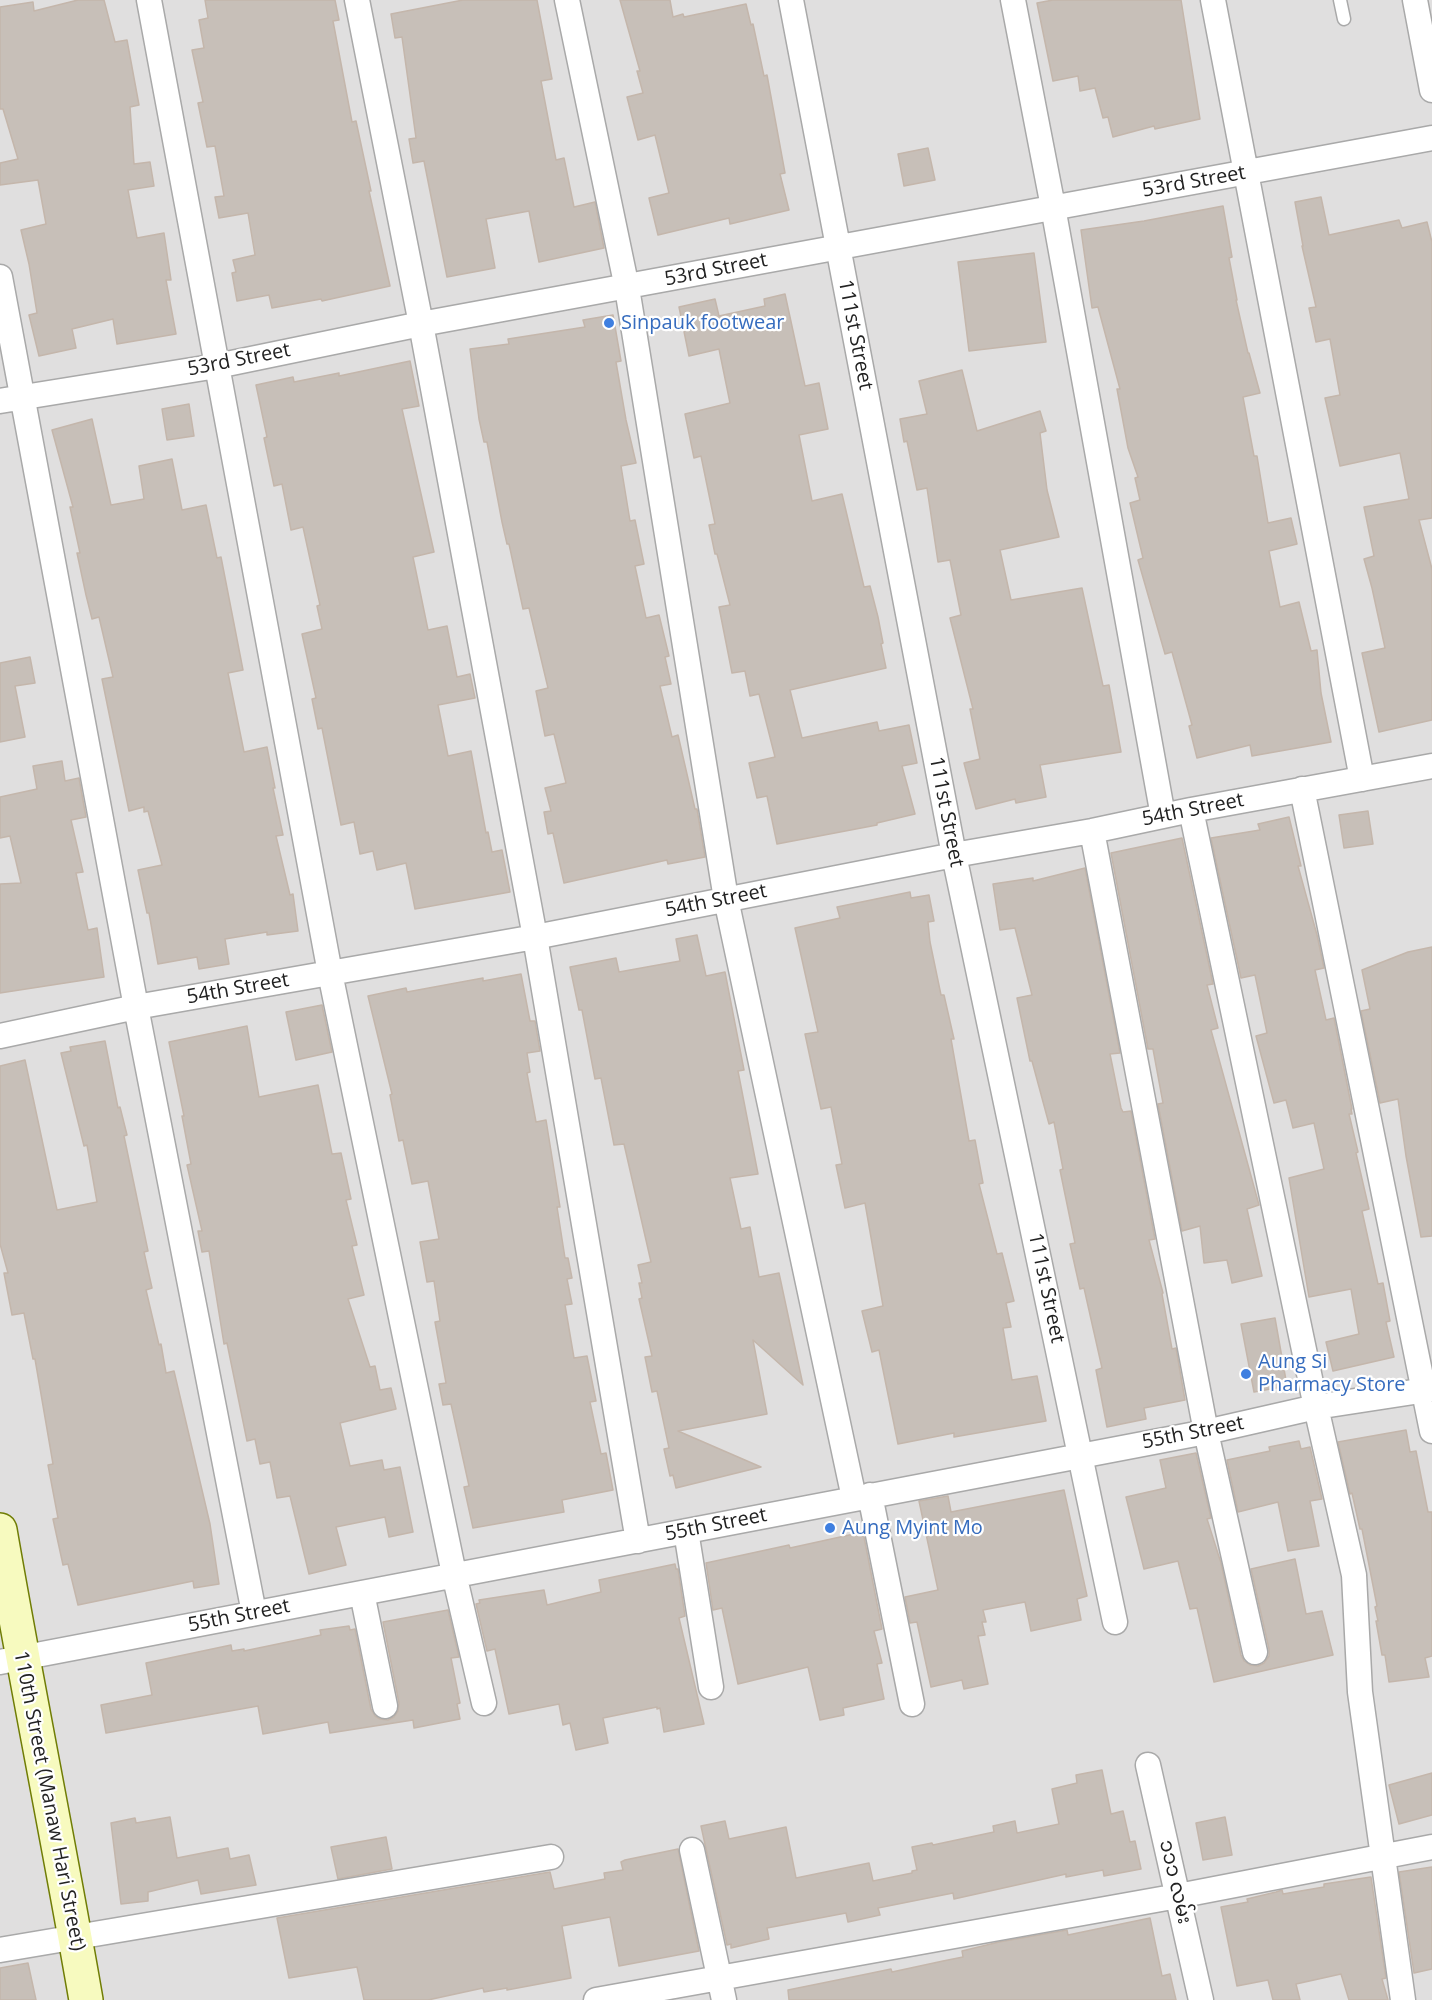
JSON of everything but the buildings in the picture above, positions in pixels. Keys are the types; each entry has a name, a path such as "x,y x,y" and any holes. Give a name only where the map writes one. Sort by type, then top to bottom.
{"main road":[{"name":"110th Street (Manaw Hari Street)","path":"0,1530 11,1660 37,1736 58,1837 86,2000"}],"street":[{"path":"149,0 330,973 454,1574 484,1703"},
{"path":"357,0 421,324 535,937 638,1541"},
{"path":"567,0 627,288 726,898 862,1497 912,1704"},
{"name":"111st Street","path":"791,0 954,855 1115,1622"},
{"path":"1013,0 1053,207 1163,816"},
{"path":"1213,0 1362,779"},
{"path":"1415,0 1432,90"},
{"name":"53rd Street","path":"0,401 217,366 421,324 627,288 838,246 1432,138"},
{"path":"0,277 136,1007 254,1613"},
{"name":"54th Street","path":"0,1036 136,1007 535,937 726,898 1432,766"},
{"path":"1302,789 1428,1390 1432,1431"},
{"path":"1191,810 1316,1407 1354,1575 1360,1692 1403,2000"},
{"path":"1092,831 1206,1432 1255,1652"},
{"name":"55th Street","path":"11,1660 1206,1432 1316,1407 1428,1390"},
{"path":"686,1531 711,1687"},
{"path":"362,1593 385,1706"},
{"name":"၁၁၁ လမ်း","path":"1148,1765 1201,2000"},
{"path":"596,2000 722,1990 1178,1896 1432,1847"},
{"path":"692,1850 722,1990"},
{"path":"0,1950 551,1857"}],"lane":[{"path":"1340,0 1344,19"}],"shaded area":[{"path":"0,0 1432,0 1432,2000 0,2000"}],"place":[{"name":"Sinpauk footwear","path":"609,323"},
{"name":"Aung Si Pharmacy Store","path":"1246,1374"},
{"name":"Aung Myint Mo","path":"830,1528"}]}
